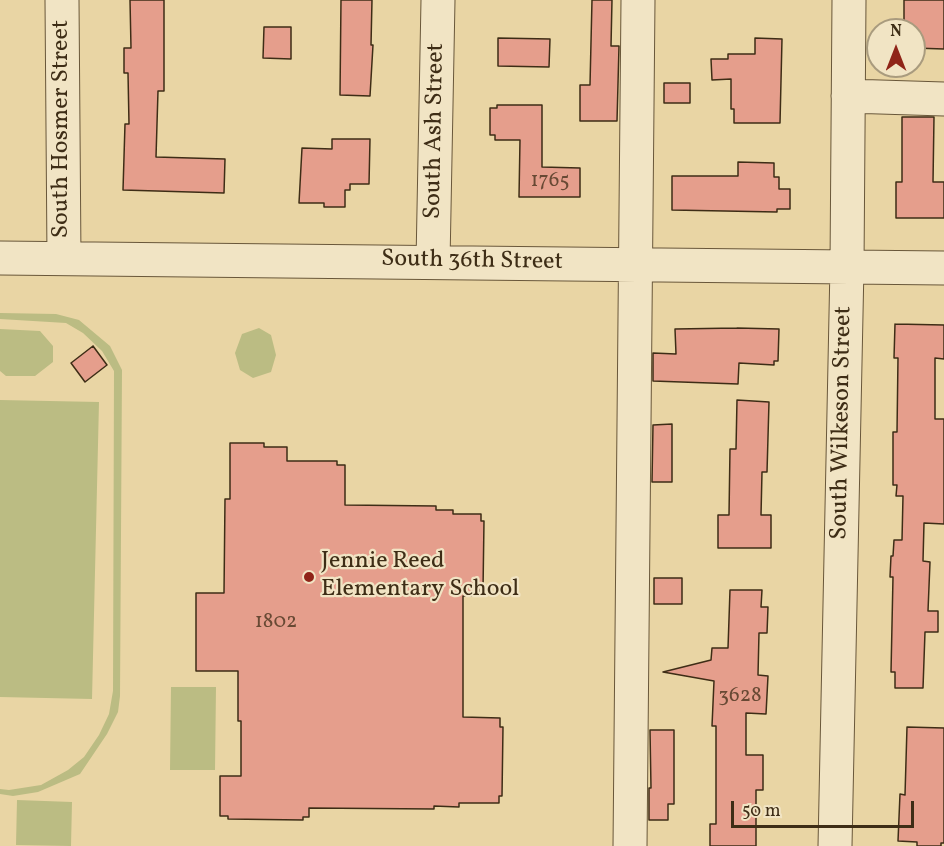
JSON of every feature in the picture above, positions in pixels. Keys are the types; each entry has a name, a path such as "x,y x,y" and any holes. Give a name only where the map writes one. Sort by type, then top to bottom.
{"street":[{"name":"South Hosmer Street","path":"62,0 64,258"},
{"name":"South Ash Street","path":"433,262 438,0"},
{"path":"630,846 638,0"},
{"name":"South Wilkeson Street","path":"835,846 847,266 849,0"},
{"path":"848,96 944,99"},
{"name":"South 36th Street","path":"0,258 944,268"}],"green space":[{"path":"0,313 56,314 79,320 110,346 122,370 120,696 118,712 107,734 80,774 38,792 13,796 0,794 0,789 9,790 41,785 68,770 84,757 99,735 109,714 113,691 114,371 102,351 83,333 66,323 0,319"},
{"path":"259,328 271,335 276,355 271,372 253,378 240,370 235,353 242,334"},
{"path":"0,329 40,331 53,346 53,362 35,376 6,376 0,371"},
{"path":"0,400 99,402 92,699 0,697"},
{"path":"171,687 216,687 215,770 170,770"},
{"path":"17,800 72,802 71,846 16,845"}],"building":[{"path":"130,0 164,0 164,91 158,91 156,157 225,159 224,193 123,190 125,124 129,124 128,73 124,73 124,48 131,48"},
{"path":"341,0 372,0 371,45 373,45 370,96 340,95"},
{"path":"592,0 612,0 611,46 619,46 617,121 580,121 580,85 590,85"},
{"path":"904,0 944,0 944,49 926,48 926,18 904,18"},
{"path":"264,27 291,27 291,59 263,58"},
{"path":"498,38 550,39 549,67 498,66"},
{"path":"755,38 782,39 780,123 734,123 734,109 731,109 731,79 712,80 711,59 728,59 728,54 755,54"},
{"path":"664,83 690,83 690,103 664,103"},
{"path":"497,105 542,105 542,167 580,168 580,197 519,197 520,140 495,140 495,135 490,135 490,108 497,108"},
{"path":"902,117 934,117 933,182 944,182 944,218 896,218 896,182 902,182"},
{"path":"332,139 370,139 369,184 350,184 350,190 345,190 345,207 324,207 324,203 299,203 302,148 332,149"},
{"path":"738,162 774,163 774,177 779,177 779,189 790,189 790,209 777,209 777,212 672,210 672,176 738,176"},
{"path":"895,324 944,325 944,359 935,358 935,419 944,419 944,524 924,523 923,561 930,562 928,611 938,611 938,632 925,632 923,688 895,688 895,672 891,672 893,577 890,577 891,556 893,556 894,540 902,540 903,496 896,496 897,485 893,485 893,432 897,432 898,358 894,358"},
{"path":"675,329 779,329 778,361 774,361 774,365 739,363 738,384 653,381 653,353 676,354"},
{"path":"93,346 107,365 85,382 71,363"},
{"path":"737,400 769,402 767,472 762,472 761,515 771,515 771,548 718,548 718,515 729,515 730,449 736,449"},
{"path":"672,424 672,482 652,482 653,425"},
{"path":"230,443 264,443 264,447 287,447 287,461 337,461 337,465 345,465 345,505 436,506 436,510 453,510 453,514 481,514 481,521 484,521 483,590 479,590 479,596 463,596 463,717 500,718 500,727 503,727 502,796 499,796 499,803 459,803 459,807 434,806 434,809 309,808 309,817 303,817 303,820 228,819 228,816 220,816 220,776 241,776 238,671 196,671 196,593 224,593 225,499 230,499"},
{"path":"654,578 682,578 682,604 654,604"},
{"path":"730,590 762,590 761,607 768,607 767,633 759,633 758,675 768,676 766,714 746,713 746,755 763,755 763,790 756,790 756,846 710,846 710,824 716,824 716,726 712,726 714,681 663,672 711,660 712,648 728,648"},
{"path":"907,727 944,728 944,843 941,843 941,846 917,846 917,842 898,841 900,794 905,795"},
{"path":"650,730 674,730 674,804 668,804 668,820 649,820"}],"place":[{"name":"Jennie Reed Elementary School","path":"309,577"}]}
